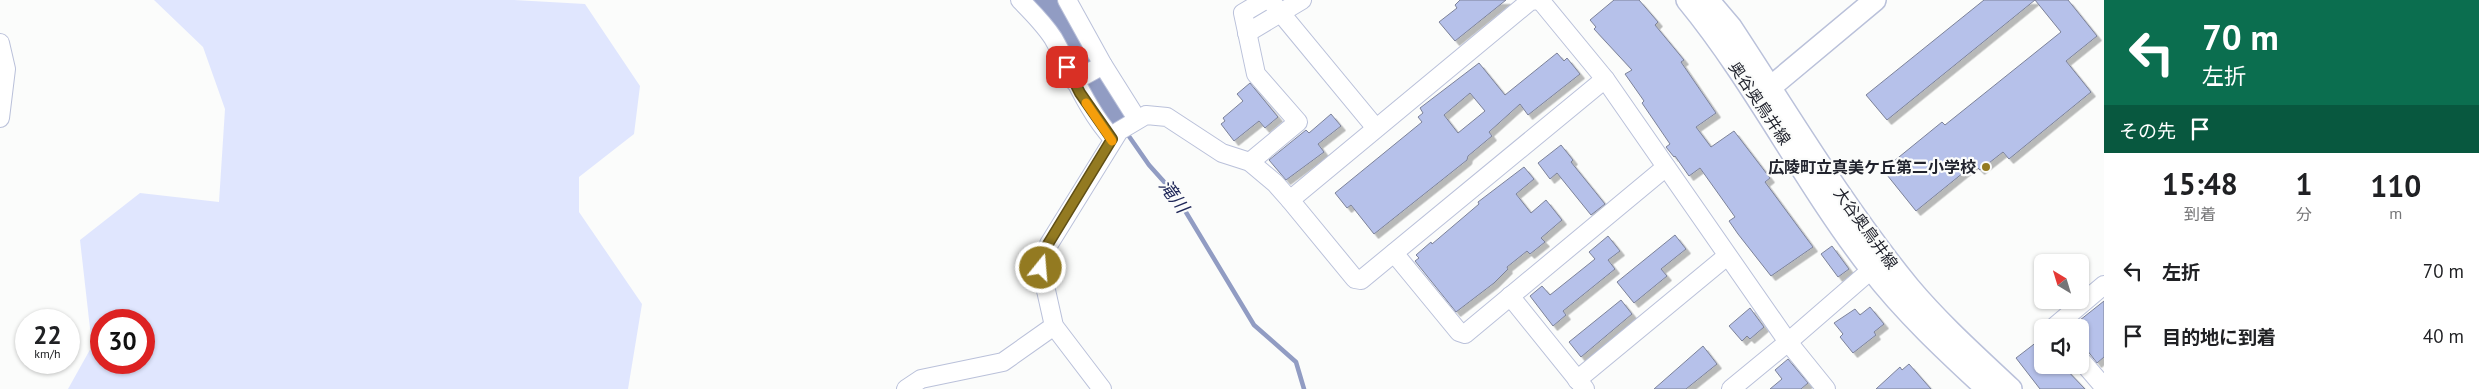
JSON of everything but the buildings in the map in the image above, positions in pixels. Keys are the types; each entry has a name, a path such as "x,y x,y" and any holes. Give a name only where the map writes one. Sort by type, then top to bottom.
{"street":[{"path":"1020,0 1043,24 1052,38 1074,81 1099,123 1116,135"},
{"path":"1067,0 1103,65 1137,119"},
{"path":"1250,162 1298,122 1256,74 1243,13 1265,0"},
{"path":"1247,33 1275,6 1302,0"},
{"path":"1290,200 1530,1 1540,0 1605,79 1788,342 1826,389"},
{"name":"奥谷奥鳥井線","path":"1687,0 1764,92 1814,188 1872,270 1917,320 1987,389"},
{"name":"大谷奥鳥井線","path":"1708,0 1730,27 1764,92 1858,222 1910,288 1946,327 2011,389"},
{"path":"1764,92 1875,0"},
{"path":"1275,6 1375,128"},
{"path":"0,43 6,68 0,118"},
{"path":"1074,81 1103,65"},
{"path":"1102,389 1054,326 1041,268 1048,244 1116,135 1137,119 1146,115 1167,117 1222,153 1250,162 1275,183 1355,279 1361,280 1605,79"},
{"path":"1394,254 1459,332 1465,334 1666,167"},
{"path":"1510,296 1581,384 1727,256"},
{"path":"1731,389 1872,270"},
{"path":"2064,319 2104,286"},
{"path":"906,389 921,378 1003,362 1054,326"},
{"path":"2089,369 2104,386"}],"shaded area":[{"path":"154,0 514,0 585,4 640,86 634,134 579,177 579,212 642,304 628,389 68,389 76,374 80,374 80,368 90,350 90,374 155,374 155,309 90,309 90,328 80,240 140,193 219,202 225,109 203,47"}],"waterway":[{"name":"滝川","path":"1044,0 1065,29 1096,86 1120,123"},
{"name":"滝川","path":"1126,132 1149,165 1175,194 1254,325 1296,362 1304,389"}],"slow traffic":[{"path":"1086,103 1112,141"}],"place":[{"name":"広陵町立真美ケ丘第二小学校","path":"1986,167"}],"route":[{"path":"1041,268 1048,244 1112,139 1099,123 1080,93 1067,67"}]}
